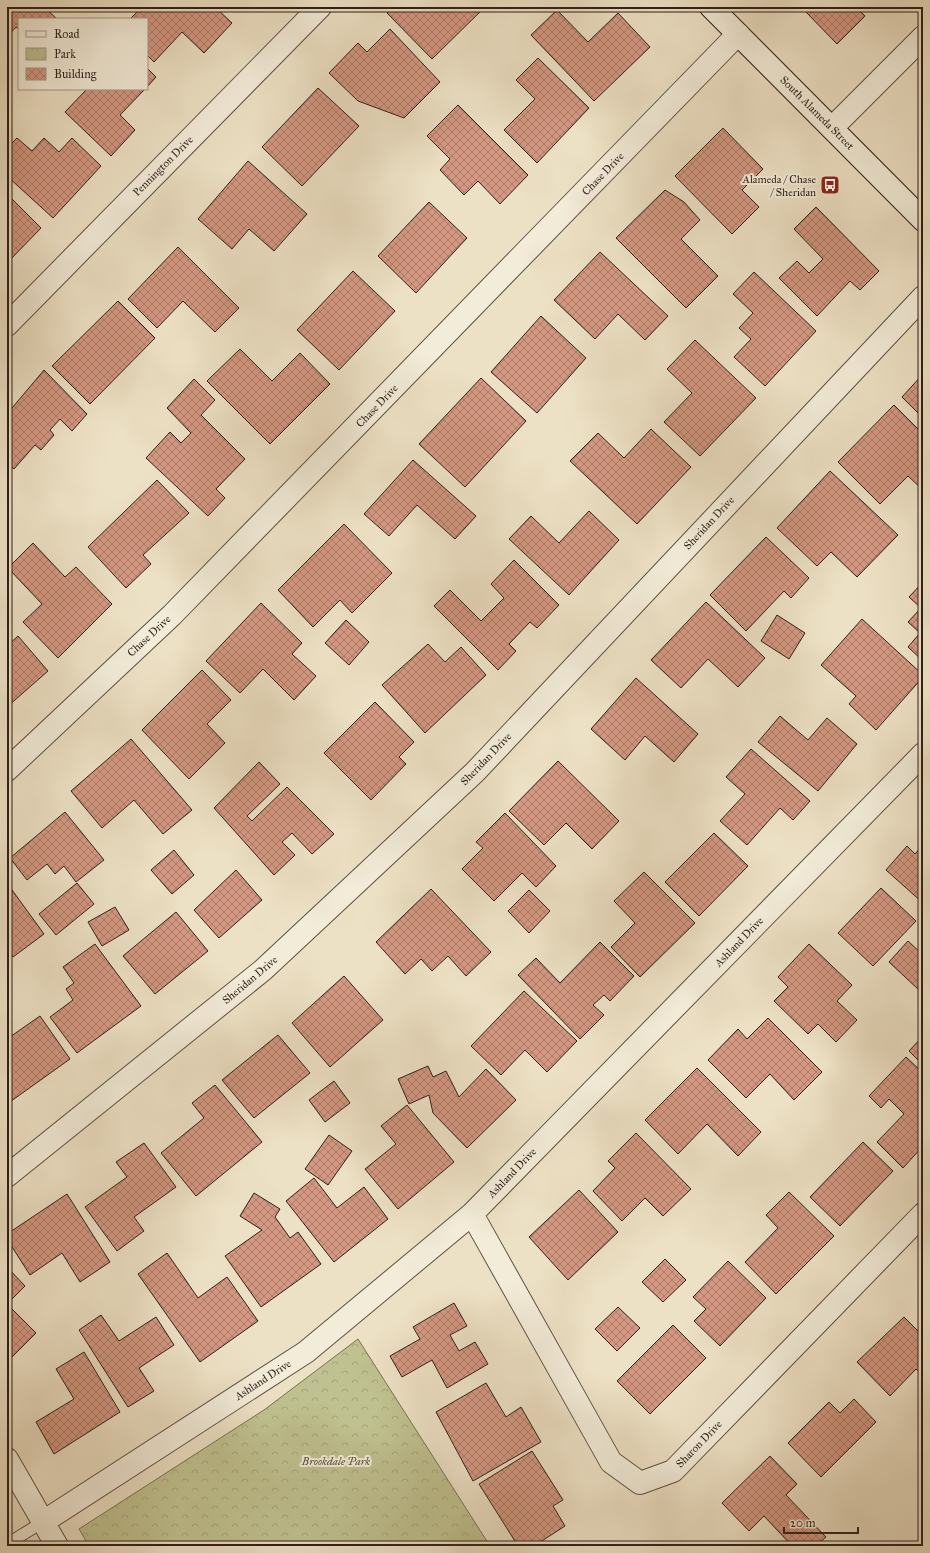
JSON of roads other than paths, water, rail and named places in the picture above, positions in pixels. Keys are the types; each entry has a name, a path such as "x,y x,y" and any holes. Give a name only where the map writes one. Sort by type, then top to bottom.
{"street":[{"name":"Pennington Drive","path":"7,325 320,7"},
{"name":"South Alameda Street","path":"711,7 923,220"},
{"name":"Chase Drive","path":"7,770 172,615 738,34"},
{"path":"832,128 923,37"},
{"name":"Sheridan Drive","path":"7,1176 263,970 475,772 923,296"},
{"name":"Ashland Drive","path":"43,1522 306,1352 472,1214 923,754"},
{"name":"Sharon Drive","path":"472,1214 610,1462 640,1483 673,1472 923,1214"},
{"path":"7,1458 57,1546"}],"lane":[{"path":"7,1544 43,1522"}],"place":[{"name":"Alameda / Chase / Sheridan","path":"830,185"}],"park label":[{"name":"Brookdale Park","path":"336,1461"}]}
